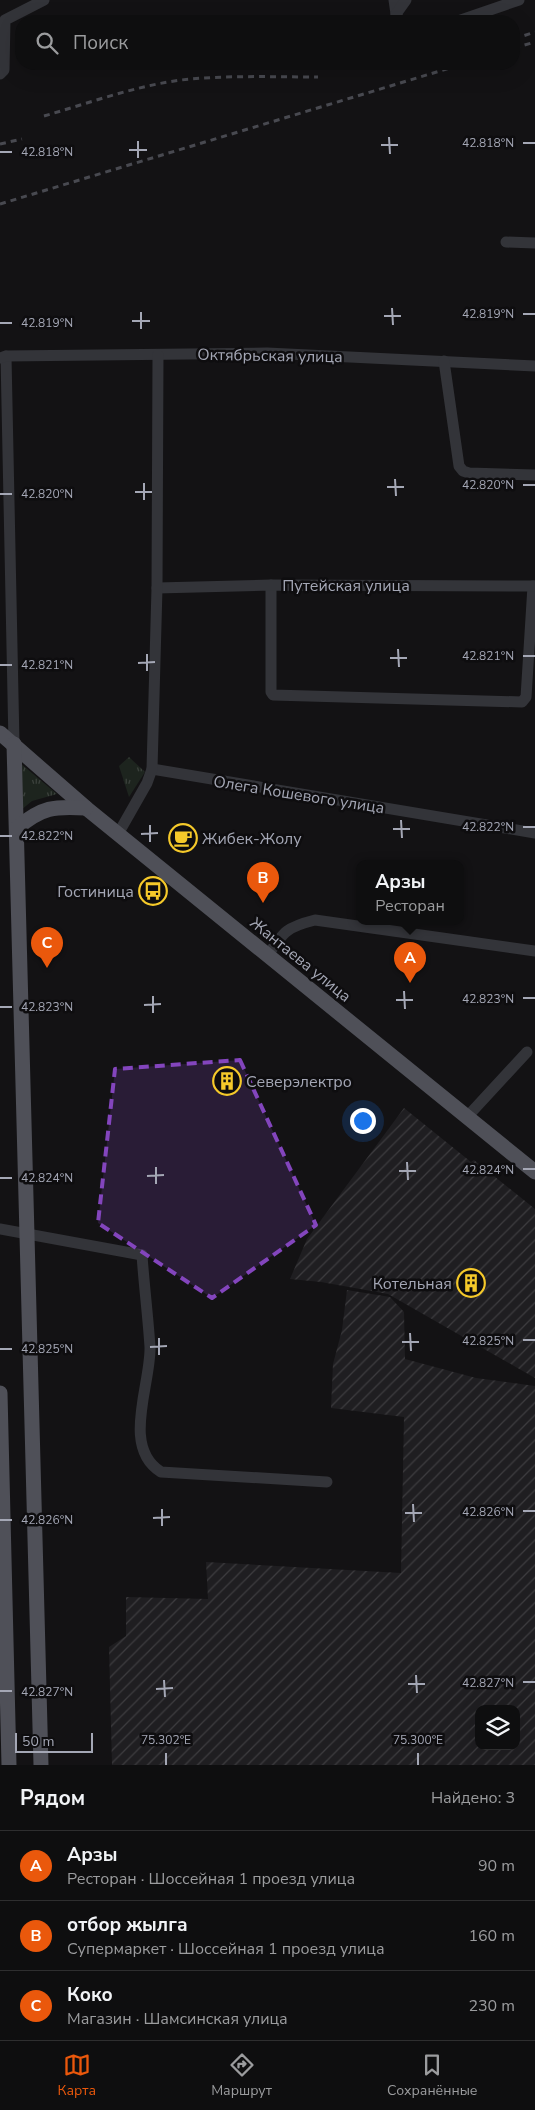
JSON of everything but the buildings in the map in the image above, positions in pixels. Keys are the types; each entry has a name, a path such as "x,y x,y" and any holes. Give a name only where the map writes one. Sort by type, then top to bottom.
{"main road":[{"name":"Жантаева улица","path":"0,733 118,834 467,1117 532,1165"},
{"path":"14,744 41,1765"},
{"path":"17,828 33,815 48,808 63,806 86,808"},
{"path":"0,1393 2,1581 9,1765"}],"street":[{"path":"15,15 44,0"},
{"path":"394,0 397,15"},
{"path":"399,15 406,0"},
{"path":"475,15 518,0"},
{"path":"0,74 4,70 2,22 15,15"},
{"path":"506,242 535,243"},
{"name":"Октябрьская улица","path":"3,357 267,352 535,366"},
{"path":"118,834 147,783 152,769 157,588 158,355"},
{"path":"3,357 14,744"},
{"path":"444,361 460,466 463,471 468,474 535,475"},
{"path":"271,585 271,692 273,696 522,702 526,697 534,586"},
{"name":"Путейская улица","path":"157,588 271,585 534,586"},
{"name":"Олега Кошевого улица","path":"152,769 535,833"},
{"path":"268,955 281,935 296,925 315,920 535,951"},
{"path":"467,1117 527,1052"},
{"path":"0,1229 142,1255 150,1348 142,1412 141,1438 144,1454 151,1466 161,1472 327,1482"}],"highlighted area":[{"path":"240,1060 316,1225 212,1298 98,1223 115,1069"}],"shaded area":[{"name":"Котельная","path":"404,1108 471,1162 474,1160 535,1209 535,1378 388,1294 321,1282 290,1279 307,1239"},
{"path":"347,1290 390,1297 404,1312 405,1359 476,1378 535,1386 535,1765 112,1765 109,1647 126,1636 126,1597 208,1599 206,1562 401,1573 404,1417 331,1408 333,1364 342,1330"}],"green space":[{"path":"129,757 145,772 129,797 119,766"},
{"path":"20,763 57,794 32,801 21,810"}],"railway":[{"path":"520,37 535,32"},
{"path":"520,46 535,42"},
{"path":"0,204 443,70"},
{"path":"44,116 129,91 181,80 232,77 318,77"},
{"path":"0,144 22,139"}],"place":[{"name":"Жибек-Жолу","path":"183,838"},
{"name":"Гостиница","path":"153,891"},
{"name":"отбор жылга","path":"263,903"},
{"name":"Коко","path":"47,968"},
{"name":"Арзы","path":"410,983"},
{"name":"Северэлектро","path":"227,1081"},
{"name":"Котельная","path":"471,1283"}]}
